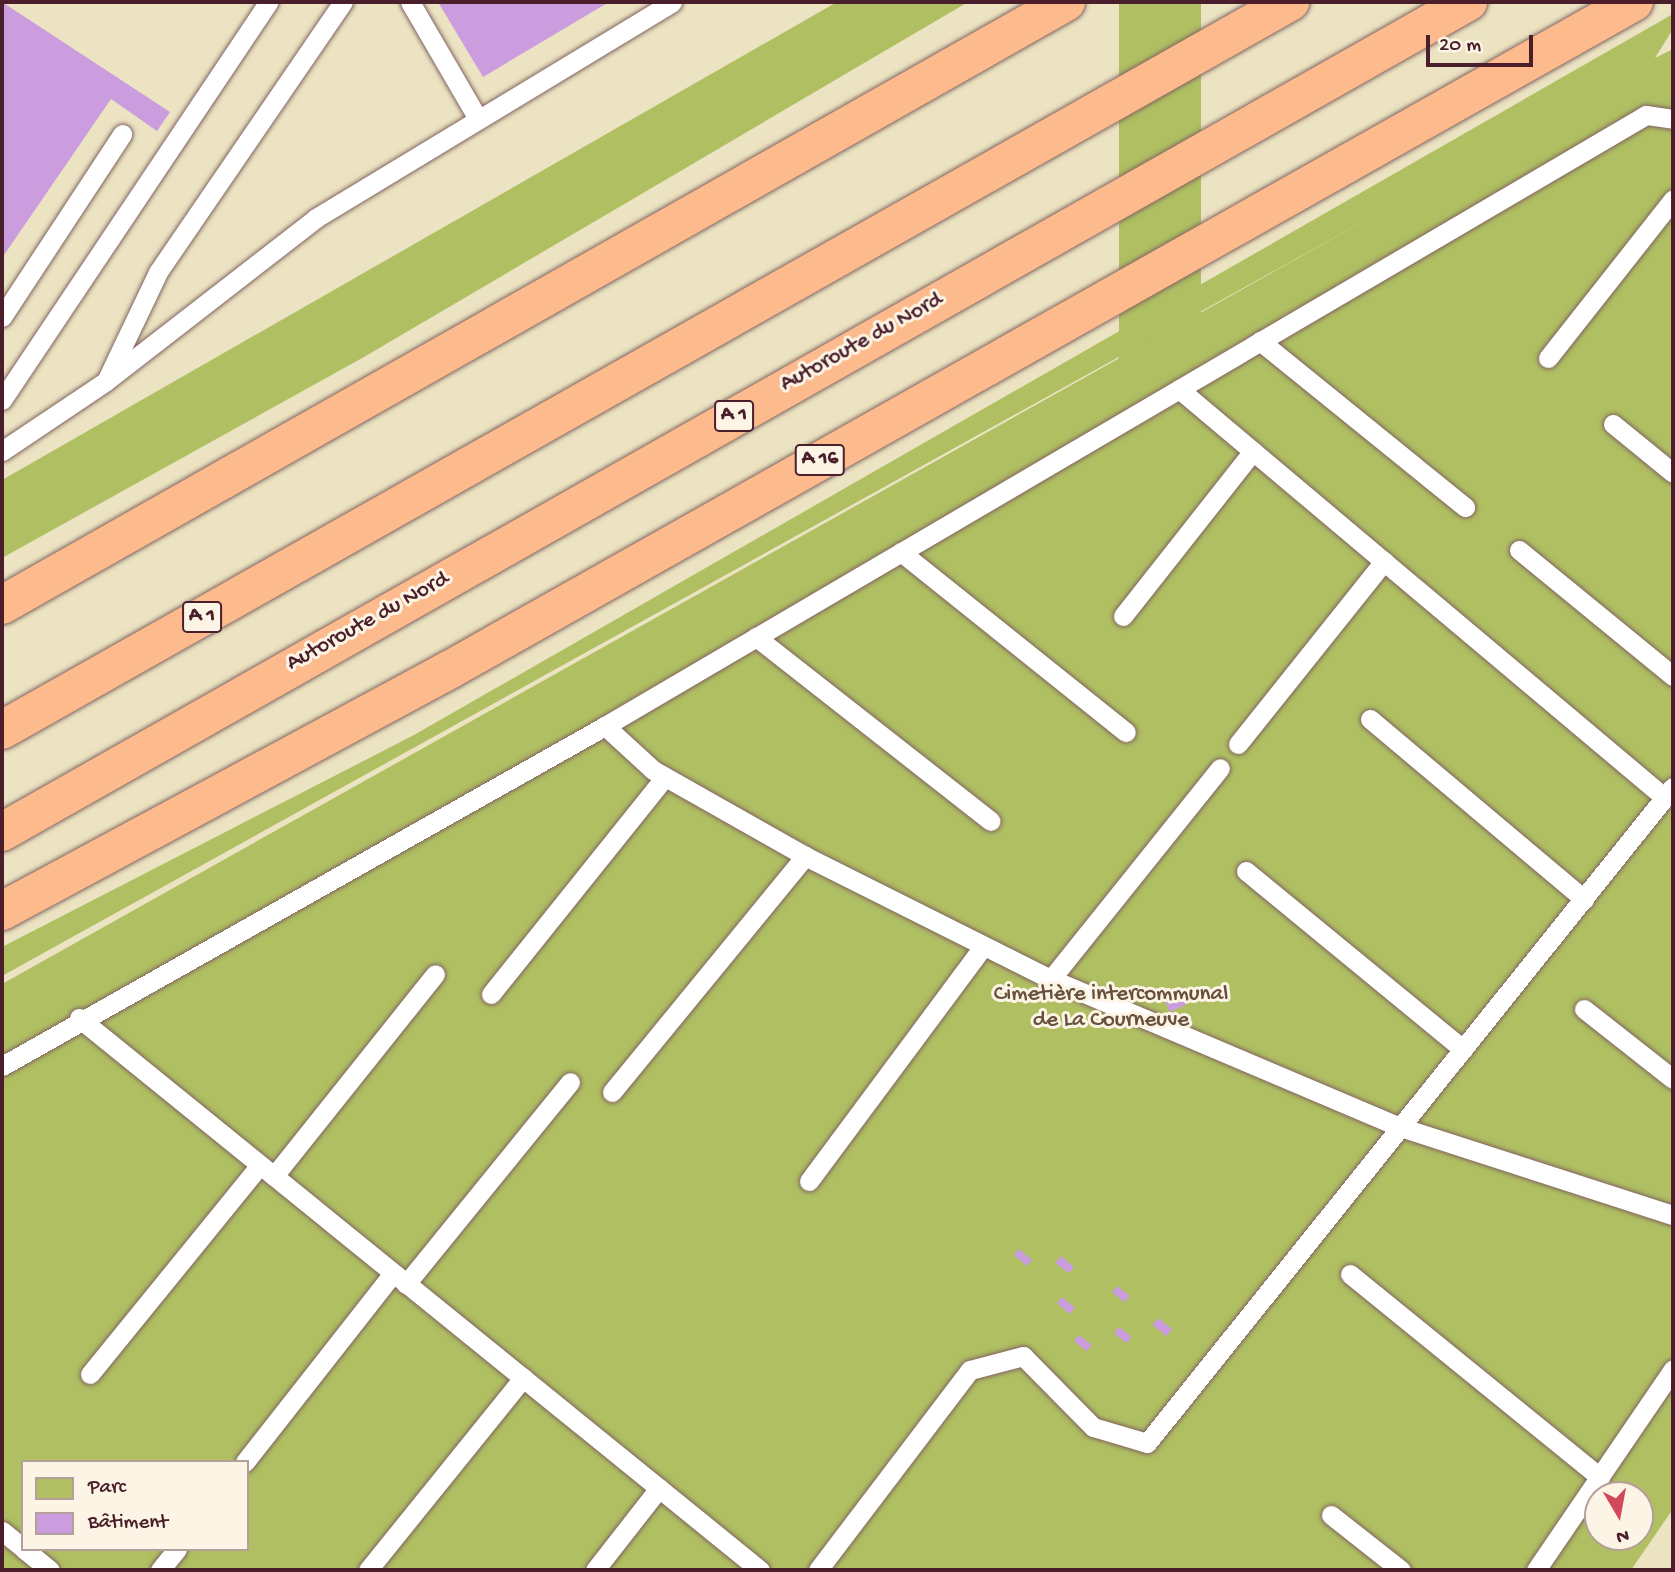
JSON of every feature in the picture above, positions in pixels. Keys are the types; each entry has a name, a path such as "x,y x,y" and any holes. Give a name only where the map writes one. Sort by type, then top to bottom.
{"highway":[{"path":"2,605 1066,2"},
{"name":"A 1","path":"2,730 1290,2"},
{"name":"Autoroute du Nord","path":"2,832 1468,2"},
{"name":"A 16","path":"2,911 427,683 1634,2"}],"lane":[{"path":"2,400 268,2"},
{"path":"106,381 158,272 343,2"},
{"path":"410,2 478,119"},
{"path":"2,451 106,381 316,218 672,2"},
{"path":"2,1066 79,1018 605,726 1646,115 1673,119"},
{"path":"2,317 122,134"},
{"path":"1548,358 1673,200"},
{"path":"1261,341 1465,507"},
{"path":"818,1570 970,1370 1023,1356 1093,1427 1147,1443 1669,793 1384,561 1179,389"},
{"path":"1613,424 1673,473"},
{"path":"1123,616 1253,451"},
{"path":"1519,550 1673,676"},
{"path":"901,552 1126,732"},
{"path":"1238,744 1384,561"},
{"path":"756,637 991,821"},
{"path":"1370,719 1584,899"},
{"path":"605,726 665,777 805,856 1051,979 1400,1127 1673,1215"},
{"path":"1051,979 1220,768"},
{"path":"491,995 665,777"},
{"path":"612,1092 805,856"},
{"path":"1246,871 1463,1049"},
{"path":"809,1181 983,947"},
{"path":"90,1374 435,974"},
{"path":"1584,1009 1673,1079"},
{"path":"79,1018 760,1570"},
{"path":"247,1460 570,1082"},
{"path":"1350,1274 1600,1477"},
{"path":"1536,1570 1673,1369"},
{"path":"368,1570 523,1378"},
{"path":"595,1570 659,1489"},
{"path":"1331,1515 1401,1570"},
{"path":"2,1531 21,1547"},
{"path":"26,1551 50,1570"},
{"path":"160,1570 175,1551"}],"green space":[{"path":"837,2 968,2 364,357 2,558 2,480"},
{"path":"1119,2 1201,2 1201,1285 1119,1285"},
{"name":"Cimetière intercommunal de La Courneuve","path":"1673,14 1673,29 1655,58 1673,49 1673,1509 1654,1537 1654,1481 1584,1481 1584,1551 1644,1551 1631,1570 2,1570 2,984 1384,210 2,976 2,947 414,735"}],"building":[{"path":"2,2 170,112 157,131 111,99 2,258"},
{"path":"438,2 609,2 483,77"},
{"path":"1179,989 1186,1004 1170,1012 1163,997"},
{"path":"1019,1249 1032,1260 1027,1266 1014,1255"},
{"path":"1061,1256 1074,1267 1069,1273 1055,1263"},
{"path":"1117,1286 1130,1296 1125,1302 1112,1292"},
{"path":"1062,1297 1075,1308 1070,1314 1057,1303"},
{"path":"1158,1318 1172,1329 1167,1336 1152,1325"},
{"path":"1119,1327 1132,1337 1127,1343 1114,1333"},
{"path":"1079,1335 1092,1345 1087,1351 1074,1341"}]}
